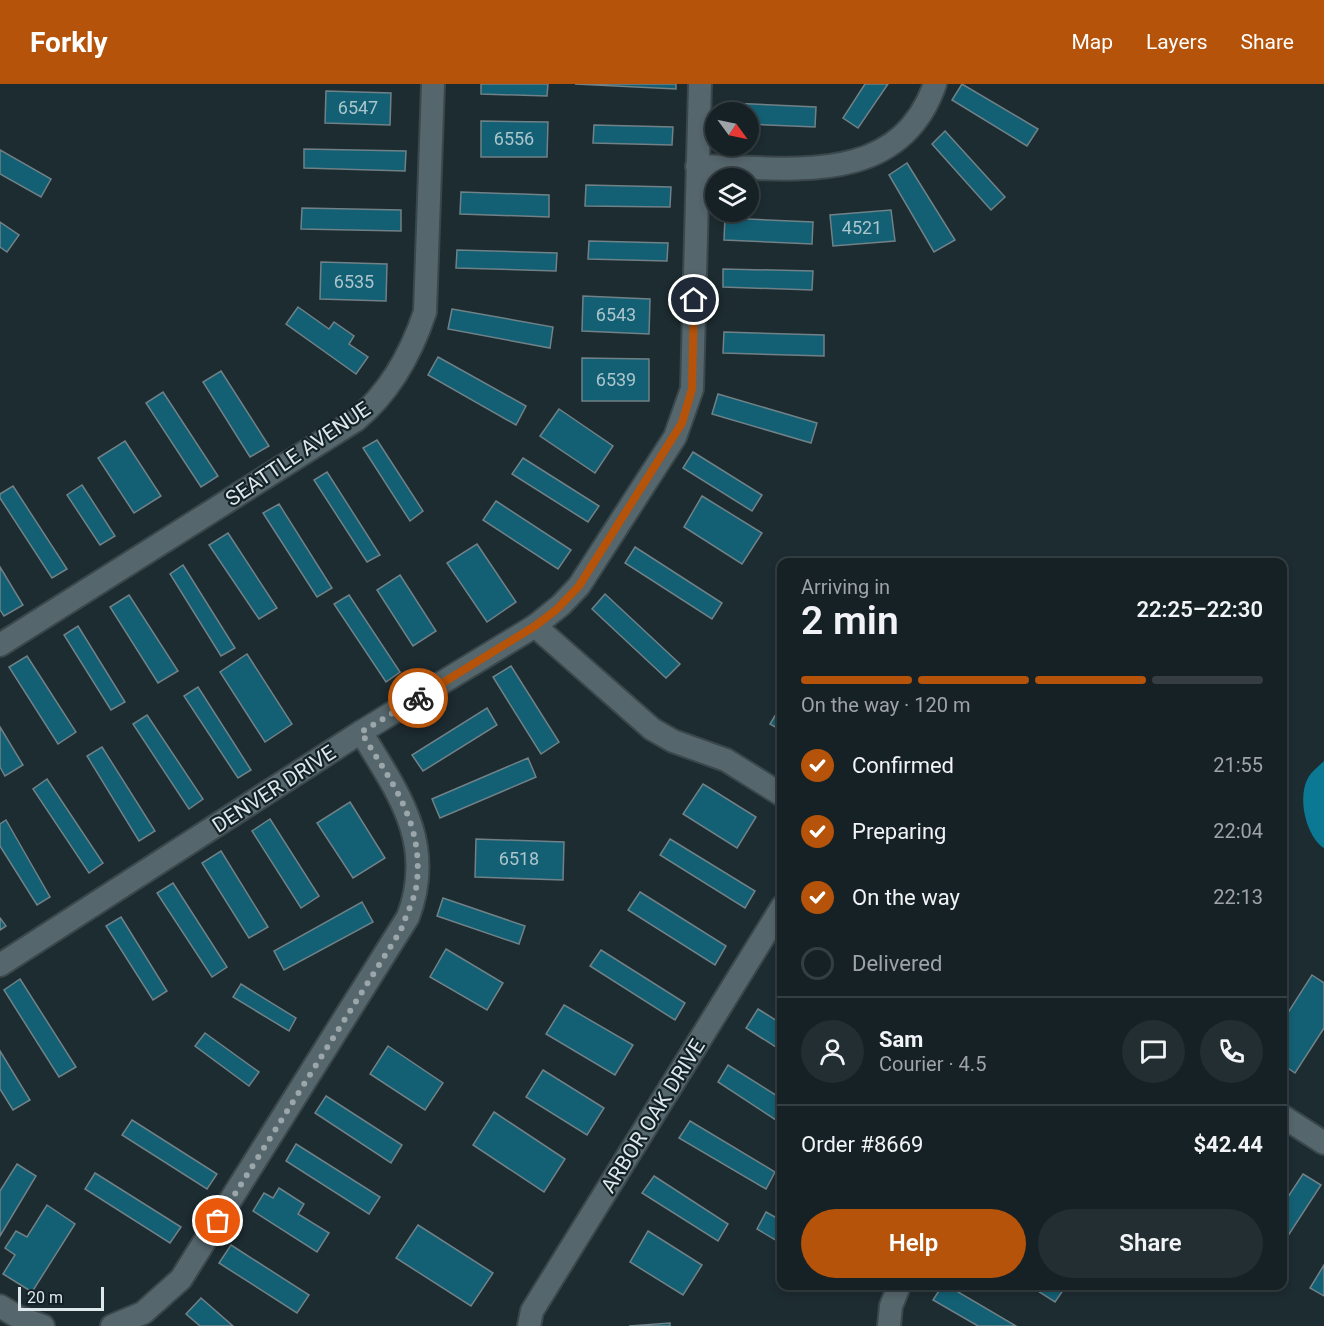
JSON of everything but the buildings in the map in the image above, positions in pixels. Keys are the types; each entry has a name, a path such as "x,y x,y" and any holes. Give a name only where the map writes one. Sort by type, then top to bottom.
{"street":[{"name":"SEATTLE AVENUE","path":"0,645 356,420 380,399 413,345 425,312 433,84"},
{"name":"DENVER DRIVE","path":"0,965 361,732 535,626 556,610 579,586 682,423 692,389 700,84"},
{"path":"697,166 825,167 867,159 892,145 912,126 935,84"},
{"path":"535,626 652,729 673,741 726,760 777,792"},
{"path":"112,1326 143,1313 181,1279 408,917 417,883 417,847 414,828 400,795 361,732"},
{"name":"ARBOR OAK DRIVE","path":"530,1326 532,1311 777,915"},
{"path":"1287,1119 1324,1143"},
{"path":"889,1326 891,1306 897,1290"},
{"path":"0,1306 18,1317 43,1326"}],"water":[{"path":"1324,761 1324,848 1312,835 1308,826 1303,796 1308,778"}],"way so far":[{"path":"218,1221 408,917 417,883 417,847 414,828 400,795 361,732 418,698"}],"route":[{"path":"418,698 535,626 556,610 579,586 682,423 692,389 694,300"}]}
